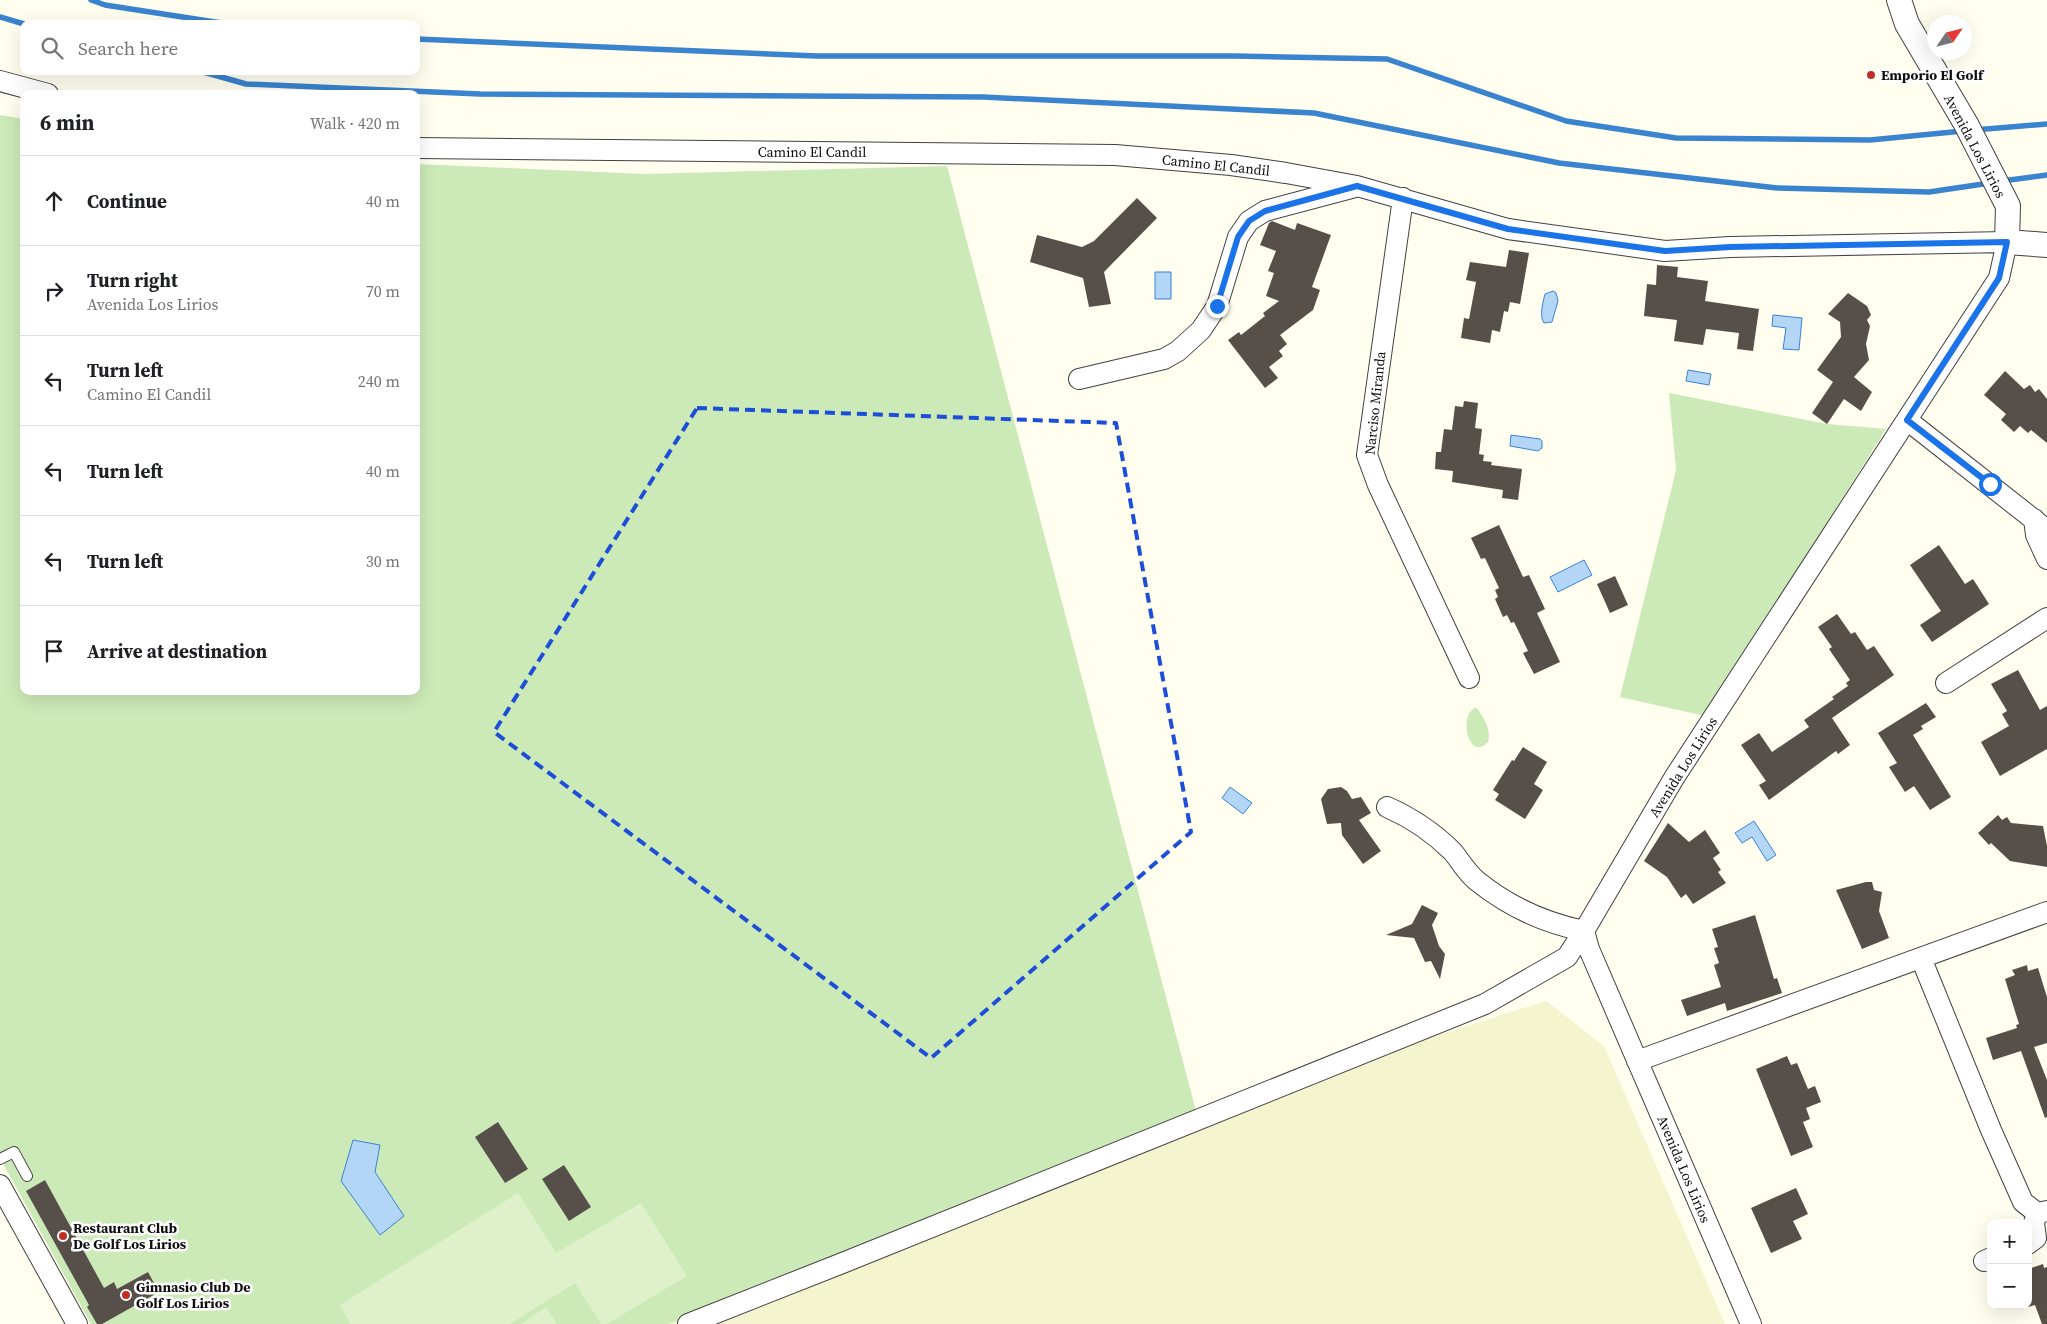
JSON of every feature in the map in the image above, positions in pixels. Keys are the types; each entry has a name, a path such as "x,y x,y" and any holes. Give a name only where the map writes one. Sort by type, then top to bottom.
{"street":[{"name":"Avenida Los Lirios","path":"1751,1324 1589,949 1584,931 1674,778 1999,278 2007,242 2008,206 1969,131 1913,35 1899,0"},
{"path":"0,81 33,90"},
{"name":"Camino El Candil","path":"420,148 1115,155 1231,165 1357,186 1508,229 1665,251 1730,247 2007,242"},
{"path":"1079,379 1164,359 1190,341 1210,319 1217,306 1238,237 1249,221 1257,215 1274,208 1357,186"},
{"name":"Narciso Miranda","path":"1403,198 1367,455 1378,484 1470,678"},
{"path":"2007,242 2047,245"},
{"path":"1907,420 2040,524 2036,535 2047,559"},
{"path":"1946,683 2047,618"},
{"path":"688,1324 1484,1004 1567,957 1584,931 1552,923 1525,912 1497,895 1477,880 1453,853 1429,831 1413,819 1387,807"},
{"path":"1638,1061 2047,912"},
{"path":"1921,958 2024,1202 2042,1212 2034,1223 2037,1233 2036,1238 2032,1241"},
{"path":"0,1185 77,1324"}],"lane":[{"path":"0,1159 14,1152 27,1176"}],"highlighted area":[{"path":"697,408 1116,423 1191,832 931,1058 494,732"}],"green space":[{"path":"0,115 20,118 20,695 420,695 420,164 645,174 947,166 1196,1111 669,1324 91,1324 0,1158"},
{"path":"1669,393 1827,424 1886,429 1705,716 1620,697 1676,470"},
{"path":"1476,707 1486,723 1489,733 1488,742 1477,747 1470,740 1467,728 1469,715"},
{"path":"1546,1001 1604,1046 1725,1324 669,1324 1196,1111"},
{"path":"518,1193 556,1253 641,1203 687,1276 607,1324 601,1324 575,1283 510,1324 351,1324 340,1305"},
{"path":"546,1307 557,1324 521,1324"}],"water":[{"path":"1155,272 1171,272 1171,299 1155,299"},
{"path":"1553,291 1556,293 1558,301 1552,322 1544,323 1542,305 1545,294"},
{"path":"1773,315 1802,318 1799,350 1783,349 1786,328 1772,326"},
{"path":"1688,370 1711,374 1709,385 1686,381"},
{"path":"1511,435 1540,439 1542,441 1542,448 1538,451 1510,446"},
{"path":"1584,560 1592,575 1558,592 1550,577"},
{"path":"1230,787 1252,803 1243,814 1222,798"},
{"path":"1754,821 1776,855 1767,861 1752,837 1742,843 1735,833"},
{"path":"353,1140 380,1145 375,1172 404,1216 380,1235 341,1181"}],"building":[{"path":"1137,198 1157,218 1104,272 1111,304 1089,307 1083,278 1030,262 1037,235 1082,247 1094,241"},
{"path":"1272,221 1295,230 1297,223 1331,235 1312,287 1320,290 1313,310 1280,335 1287,344 1279,351 1283,356 1269,367 1278,378 1265,388 1228,340 1239,332 1241,335 1265,316 1263,313 1279,301 1266,296 1274,273 1268,271 1276,251 1260,245 1269,223"},
{"path":"1509,250 1529,253 1520,304 1510,302 1508,312 1504,311 1500,332 1492,330 1490,343 1461,338 1464,318 1469,319 1476,282 1466,280 1470,262 1506,267"},
{"path":"1657,265 1678,267 1677,277 1708,281 1705,301 1759,309 1753,351 1737,349 1739,333 1706,329 1703,345 1674,341 1677,320 1644,316 1647,284 1656,285"},
{"path":"1848,293 1867,306 1871,315 1867,320 1870,326 1866,344 1869,360 1854,377 1872,392 1861,411 1844,399 1827,424 1812,413 1833,382 1817,370 1841,337 1840,322 1828,314"},
{"path":"2005,371 2024,389 2030,385 2035,392 2039,389 2047,399 2047,443 2031,430 2028,433 2020,426 2014,432 2001,420 2006,414 1984,395"},
{"path":"1464,401 1478,403 1475,428 1482,429 1479,454 1484,455 1483,461 1492,462 1491,465 1522,469 1518,500 1502,498 1503,490 1452,482 1453,471 1435,469 1436,452 1441,452 1444,429 1452,430 1455,406 1463,407"},
{"path":"1499,525 1523,577 1529,575 1545,609 1537,613 1560,662 1534,674 1523,653 1528,651 1514,622 1511,623 1507,615 1503,617 1495,599 1498,597 1495,590 1499,588 1485,558 1481,559 1471,538"},
{"path":"1939,545 1965,584 1973,579 1989,604 1932,642 1920,625 1941,611 1910,565"},
{"path":"1615,576 1628,605 1610,613 1597,584"},
{"path":"1837,614 1851,634 1855,632 1867,650 1874,646 1894,675 1832,718 1850,745 1838,754 1836,751 1769,800 1759,785 1766,781 1741,745 1759,733 1772,752 1809,727 1804,720 1834,699 1832,697 1848,686 1846,683 1850,680 1829,649 1832,647 1818,627"},
{"path":"2018,670 2040,710 2047,706 2047,749 2000,776 1981,742 2009,726 2002,714 2007,711 1991,684"},
{"path":"1926,703 1936,717 1921,726 1923,729 1913,735 1951,797 1930,810 1914,786 1905,792 1889,767 1897,763 1878,733"},
{"path":"1523,747 1547,762 1534,784 1543,790 1525,819 1495,800 1499,794 1493,790 1512,760 1514,761"},
{"path":"1341,787 1347,791 1352,799 1361,797 1371,813 1359,820 1381,851 1363,864 1342,835 1341,823 1327,824 1321,799 1328,789"},
{"path":"1998,815 2002,820 2007,817 2011,823 2043,826 2047,846 2047,867 2010,861 1991,843 1989,845 1978,833"},
{"path":"1668,823 1689,842 1705,830 1720,853 1713,858 1721,870 1718,872 1726,883 1693,904 1686,894 1681,898 1667,877 1644,861"},
{"path":"1872,882 1874,890 1882,892 1879,911 1889,938 1862,949 1836,890"},
{"path":"1422,905 1438,913 1432,925 1439,946 1445,954 1440,979 1431,961 1425,962 1414,938 1386,935 1412,924"},
{"path":"1755,915 1774,979 1777,978 1782,993 1727,1011 1725,1003 1687,1016 1681,1000 1721,987 1714,965 1719,963 1714,948 1718,947 1712,929"},
{"path":"2027,965 2028,971 2038,968 2047,997 2047,1043 2034,1047 2047,1080 2047,1117 2045,1118 2021,1051 1993,1060 1986,1038 2017,1028 2016,1025 2019,1024 2005,979 2015,975 2012,970"},
{"path":"1787,1056 1791,1065 1797,1063 1808,1089 1815,1086 1821,1102 1806,1108 1810,1119 1803,1122 1813,1147 1791,1156 1756,1069"},
{"path":"498,1122 528,1169 505,1183 475,1137"},
{"path":"564,1165 591,1207 569,1221 542,1179"},
{"path":"45,1180 104,1288 114,1282 117,1289 148,1272 159,1292 102,1324 97,1324 87,1307 89,1305 26,1191"},
{"path":"1796,1188 1808,1214 1793,1221 1802,1239 1771,1253 1751,1208"},
{"path":"2043,1264 2044,1268 2047,1267 2047,1324 2042,1324 2035,1305 2032,1306 2032,1268"}],"waterway":[{"path":"91,0 105,5 202,20"},
{"path":"0,17 20,23"},
{"path":"420,39 817,56 1234,56 1387,59 1566,121 1676,138 1870,140 1963,131"},
{"path":"214,75 246,84 386,90"},
{"path":"420,91 480,94 983,97 1314,113 1559,163 1777,188 1929,192 1990,183"},
{"path":"1974,130 2047,124"},
{"path":"2002,181 2047,175"}],"place":[{"name":"Emporio El Golf","path":"1871,75"},
{"name":"Restaurant Club De Golf Los Lirios","path":"63,1236"},
{"name":"Gimnasio Club De Golf Los Lirios","path":"126,1295"}],"route":[{"path":"1217,306 1238,237 1249,221 1257,215 1274,208 1357,186 1508,229 1665,251 1730,247 2007,242 1999,278 1907,420 1990,484"}]}
